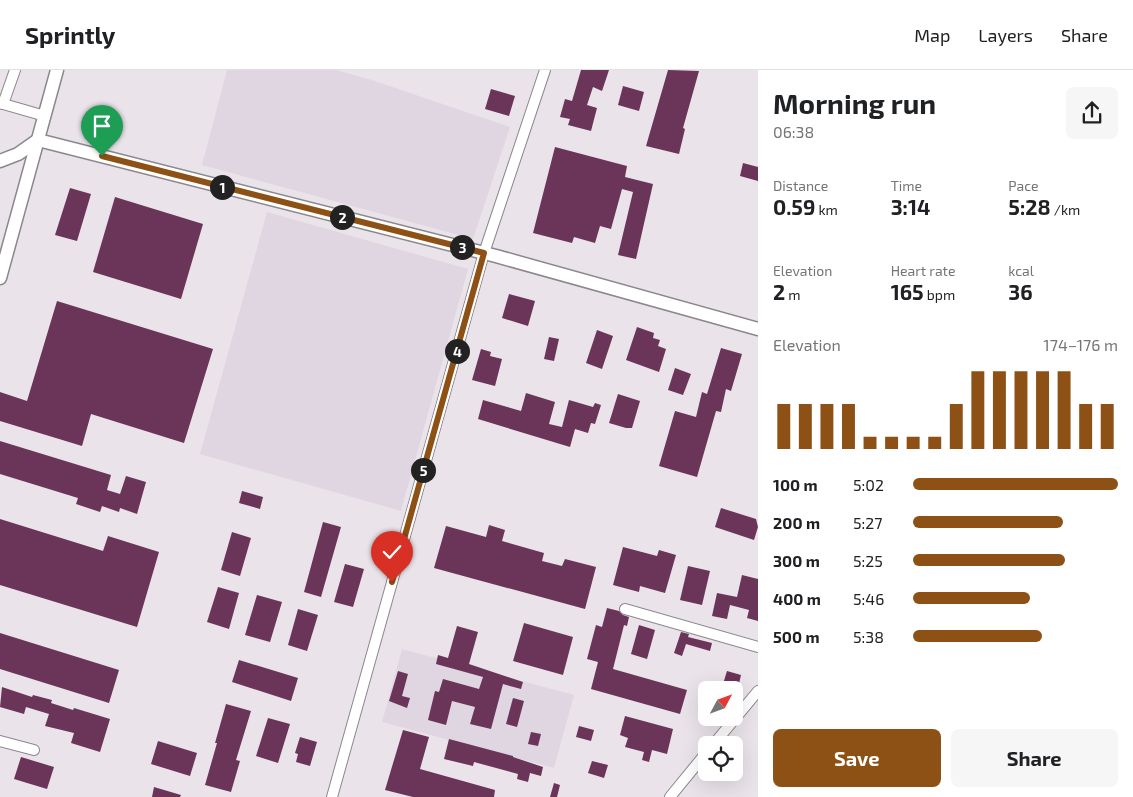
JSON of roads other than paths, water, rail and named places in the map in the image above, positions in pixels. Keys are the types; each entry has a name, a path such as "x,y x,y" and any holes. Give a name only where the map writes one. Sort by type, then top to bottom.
{"main road":[{"path":"0,278 57,70"},
{"path":"0,161 18,154 38,140 484,253 758,329"}],"street":[{"path":"15,70 1,104 44,116"},
{"path":"332,797 484,253 545,70"},
{"path":"625,609 758,647"},
{"path":"720,736 758,691"},
{"path":"0,741 34,750"},
{"path":"670,797 698,763"}]}
